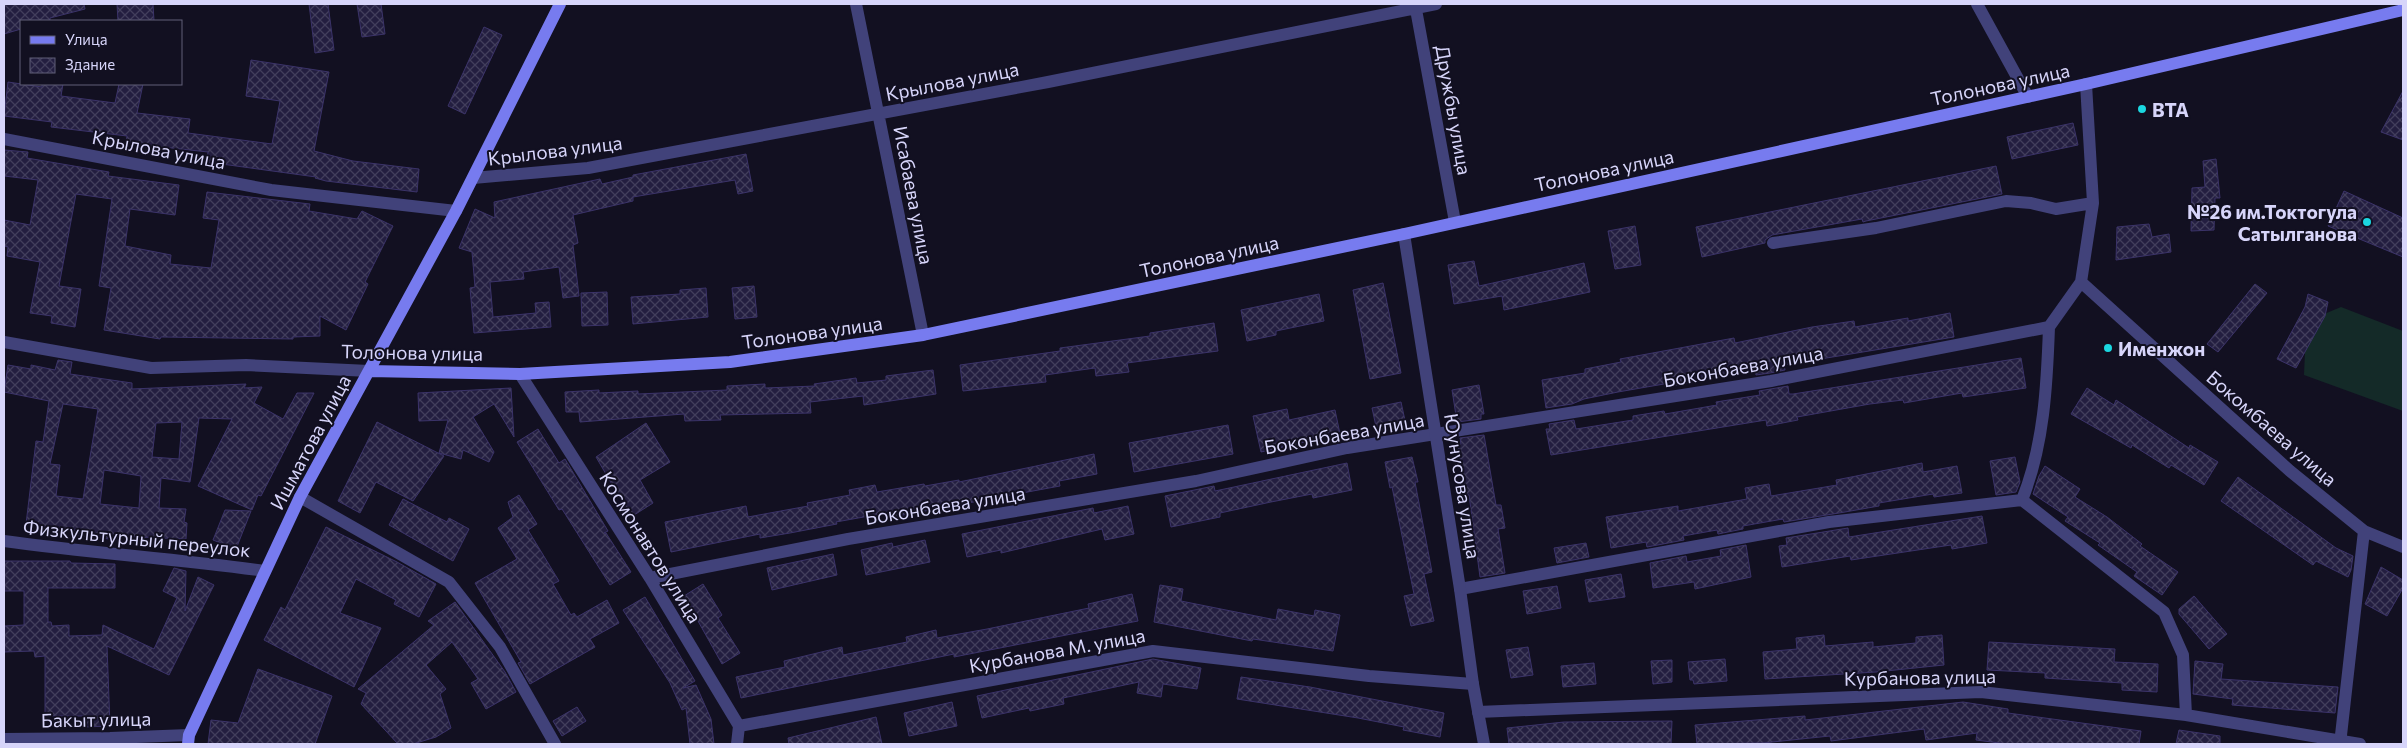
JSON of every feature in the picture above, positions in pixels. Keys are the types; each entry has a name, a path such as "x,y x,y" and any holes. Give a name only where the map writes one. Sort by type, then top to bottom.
{"main road":[{"name":"Ишматова улица","path":"188,739 300,497 456,211 560,4"},
{"name":"Толонова улица","path":"369,371 520,374 730,362 923,335 1404,234 2028,97 2403,10"}],"street":[{"name":"Исабаева улица","path":"856,4 923,335"},
{"name":"Крылова улица","path":"473,178 588,168 1048,82 1415,6 1436,4"},
{"path":"1977,4 2028,97"},
{"name":"Дружбы улица","path":"1415,6 1455,222"},
{"path":"2022,500 2031,478 2037,451 2047,376 2049,327 2081,282 2094,203 2086,84"},
{"name":"Крылова улица","path":"4,139 271,190 456,211"},
{"path":"1773,243 1876,228 2006,201 2031,202 2056,209 2094,203"},
{"name":"Юунусова улица","path":"1404,234 1460,589 1473,684 1484,744"},
{"name":"Бокомбаева улица","path":"2081,282 2290,471 2364,531 2403,547"},
{"name":"Боконбаева улица","path":"650,578 848,540 1196,481 1347,448 1436,436 1771,381 2049,327"},
{"name":"Толонова улица","path":"4,342 151,368 246,365 369,371"},
{"name":"Космонавтов улица","path":"520,374 650,578 739,726"},
{"path":"300,497 449,582 500,647 555,744"},
{"path":"1460,589 1829,522 2022,500 2164,612 2182,655 2186,715"},
{"path":"2340,742 2364,531"},
{"name":"Физкультурный переулок","path":"4,541 110,555 187,560 265,571"},
{"name":"Курбанова М. улица","path":"739,726 1153,651 1369,676 1473,684"},
{"name":"Курбанова улица","path":"1478,712 1981,692 2186,715 2360,744"},
{"path":"737,744 739,726"},
{"name":"Бакыт улица","path":"4,738 188,739"}],"green space":[{"path":"2341,307 2403,331 2403,411 2304,375 2305,352 2317,317"}],"building":[{"path":"4,4 84,4 85,9 50,18 50,20 20,20 20,29 4,34"},
{"path":"117,4 153,4 154,20 118,20"},
{"path":"309,4 328,4 334,50 315,53"},
{"path":"357,4 381,4 385,34 362,37"},
{"path":"484,27 502,35 465,114 448,106"},
{"path":"251,60 329,72 314,151 353,161 419,169 417,192 326,181 316,177 207,162 208,152 126,143 127,136 51,127 52,122 4,116 8,82 42,87 42,85 63,85 61,96 115,103 119,85 143,85 137,113 190,119 188,133 272,144 280,101 246,96"},
{"path":"2403,91 2403,140 2381,132"},
{"path":"2073,123 2078,145 2012,159 2007,137"},
{"path":"4,150 28,152 27,158 109,172 108,176 179,185 175,215 130,209 125,246 171,255 170,264 211,268 219,220 203,218 207,192 310,204 309,211 357,219 362,211 393,226 365,282 368,284 346,330 320,316 320,336 293,337 293,339 161,337 160,339 104,330 111,288 99,286 112,199 76,194 59,286 81,289 75,327 51,323 52,316 30,313 40,262 7,256 8,247 4,246 4,220 30,225 38,180 4,176"},
{"path":"746,154 753,191 738,194 735,180 633,197 633,201 573,215 578,243 573,245 579,296 563,298 559,267 523,272 524,279 490,282 493,317 536,313 535,303 549,302 551,327 474,333 470,288 475,287 472,252 459,248 475,209 495,218 494,202 600,179 602,184 633,177 633,175"},
{"path":"2216,159 2220,198 2215,198 2214,230 2191,231 2192,188 2205,187 2203,161"},
{"path":"1996,166 2002,194 1863,222 1862,219 1772,235 1765,240 1765,243 1702,257 1696,227"},
{"name":"№26 им.Токтогула Сатылганова","path":"2344,191 2403,218 2403,257 2328,226"},
{"path":"2149,224 2152,237 2169,234 2171,252 2116,260 2117,227"},
{"path":"1635,226 1641,265 1615,269 1608,231"},
{"path":"1474,261 1479,286 1584,263 1590,292 1504,310 1502,296 1454,304 1448,265"},
{"path":"1383,283 1401,373 1370,379 1353,290"},
{"path":"2255,284 2267,293 2218,352 2207,344"},
{"path":"754,286 757,317 735,319 732,288"},
{"path":"706,288 708,317 633,324 631,297 680,294 680,290"},
{"path":"607,292 608,325 582,326 581,293"},
{"path":"1319,294 1324,321 1276,331 1276,335 1247,341 1241,310"},
{"path":"2308,294 2328,302 2325,316 2296,368 2277,359 2305,307"},
{"path":"1950,313 1954,337 1784,365 1785,370 1770,373 1756,375 1755,369 1705,377 1706,380 1665,387 1664,384 1618,392 1584,399 1572,404 1546,408 1542,380 1585,373 1585,369 1621,362 1620,359 1734,338 1735,343 1812,327 1854,321 1855,327 1908,318 1908,321"},
{"path":"1214,323 1218,351 1127,363 1129,372 1096,376 1095,368 1045,375 1046,382 963,391 960,365 1060,351 1060,348 1150,336 1150,333"},
{"path":"2021,358 2026,388 1963,397 1962,393 1904,403 1903,400 1870,404 1797,417 1798,420 1767,426 1766,420 1551,455 1546,429 1550,429 1549,424 1574,420 1576,429 1633,420 1633,416 1664,411 1665,414 1717,405 1716,402 1760,395 1759,391 1788,386 1789,394 1793,394"},
{"path":"58,360 72,362 70,374 132,383 132,389 246,384 244,388 262,387 254,403 283,419 297,393 314,393 261,496 258,495 252,510 198,486 232,419 199,418 190,482 161,478 159,508 186,509 184,522 187,523 186,539 115,536 120,540 79,536 80,531 26,524 36,441 43,442 49,401 4,392 8,365 31,369 31,365 55,370","holes":["63,404 98,409 83,499 56,496 60,465 50,464","182,422 179,459 152,457 156,423","104,470 141,476 139,508 100,504"]},
{"path":"933,370 936,394 864,405 863,396 810,402 811,413 720,415 721,420 685,421 684,414 580,422 579,412 566,412 565,392 599,390 599,393 638,391 638,394 727,390 727,386 765,384 765,388 815,386 814,384 856,378 857,383 886,380 886,376"},
{"path":"1479,385 1484,414 1481,414 1481,419 1457,422 1452,390"},
{"path":"511,388 514,437 494,404 473,417 494,452 489,462 463,450 461,459 439,453 448,420 419,421 418,393"},
{"path":"2087,388 2114,405 2116,400 2189,448 2190,445 2218,462 2204,485 2171,465 2169,468 2132,445 2131,448 2071,414"},
{"path":"1401,402 1406,425 1377,431 1372,408"},
{"path":"1287,409 1289,420 1335,410 1340,434 1261,452 1253,416"},
{"path":"377,422 444,456 413,501 376,482 360,513 338,501"},
{"path":"646,423 670,462 640,480 653,503 631,517 596,457"},
{"path":"1228,425 1233,454 1134,472 1129,443"},
{"path":"538,429 559,463 565,459 608,531 604,533 606,533 631,572 610,585 562,509 559,510 517,442"},
{"path":"1484,435 1496,505 1501,505 1505,528 1498,529 1505,573 1480,577 1469,495 1466,495 1458,445 1461,444 1460,438"},
{"path":"1094,454 1097,474 1059,481 1060,486 887,518 886,513 790,533 760,538 760,534 671,552 665,522 746,506 748,517 808,506 807,503 850,495 849,490 875,485 877,492 924,484 925,486 959,480 959,482"},
{"path":"1412,457 1418,482 1415,482 1432,572 1424,574 1434,621 1411,626 1404,596 1414,594 1385,462"},
{"path":"2015,457 2020,482 2016,492 1996,495 1990,461"},
{"path":"1347,463 1352,490 1313,498 1312,494 1271,502 1220,513 1220,517 1171,527 1165,496 1214,486 1215,491"},
{"path":"1922,463 1923,472 1957,466 1962,493 1934,497 1933,494 1879,503 1879,506 1845,512 1784,522 1783,519 1743,526 1743,529 1718,534 1717,530 1683,536 1684,540 1647,547 1646,542 1611,548 1606,517 1678,506 1678,511 1747,499 1745,488 1769,484 1771,496 1837,485 1836,480"},
{"path":"2045,466 2080,489 2075,497 2107,517 2142,544 2140,546 2178,572 2162,595 2134,576 2137,572 2098,545 2100,543 2065,521 2068,517 2033,494 2039,476"},
{"path":"2238,477 2336,548 2353,556 2348,577 2316,561 2313,565 2221,501"},
{"path":"519,495 537,524 528,530 559,581 553,584 571,615 574,613 577,617 607,600 619,623 590,639 595,647 530,684 518,663 521,662 475,583 517,559 498,528 513,517 508,502"},
{"path":"403,499 447,522 449,518 469,529 453,561 389,525"},
{"path":"1128,506 1134,534 1105,540 1102,529 1001,553 1001,550 967,557 962,534 1093,508 1094,513"},
{"path":"225,510 251,511 236,549 213,540"},
{"path":"1982,516 1987,543 1952,549 1951,545 1851,560 1850,556 1782,567 1779,546 1787,545 1786,538 1848,528 1849,537"},
{"path":"326,527 397,562 436,584 419,617 394,604 396,600 356,579 340,613 381,628 354,687 264,640 281,607 285,610"},
{"path":"925,540 930,562 866,575 861,550 892,543 893,547"},
{"path":"1586,543 1589,557 1557,563 1554,548"},
{"path":"1746,545 1751,577 1695,589 1694,582 1653,588 1650,563 1686,556 1687,562 1721,556 1720,550"},
{"path":"833,554 837,575 772,590 767,568"},
{"path":"4,561 70,561 71,563 115,564 115,588 48,588 48,622 51,622 52,626 69,625 69,636 102,635 103,625 154,649 177,598 163,591 174,568 186,571 185,611 198,577 214,585 169,675 107,646 110,726 84,727 84,716 45,716 45,656 35,657 34,651 4,652 4,626 24,625 24,591 4,591"},
{"path":"2381,567 2403,580 2403,588 2387,616 2365,604"},
{"path":"1621,574 1625,597 1589,602 1585,580"},
{"path":"703,584 722,615 718,618 740,653 722,664 684,596"},
{"path":"1160,585 1183,589 1181,601 1276,620 1278,609 1314,616 1315,610 1340,615 1333,651 1253,639 1252,641 1154,622"},
{"path":"1557,586 1561,608 1527,614 1523,591"},
{"path":"1132,594 1138,621 954,657 954,654 741,698 736,677 785,667 784,661 842,647 843,655 907,642 906,637 936,630 937,638 987,629 1089,608 1088,604"},
{"path":"2194,596 2227,634 2209,649 2179,614 2179,609"},
{"path":"645,597 695,681 683,688 696,685 711,719 714,744 690,744 686,708 682,710 670,683 623,610"},
{"path":"455,602 505,672 516,692 486,709 471,683 478,679 452,642 426,665 446,689 440,694 451,728 436,737 413,744 398,744 361,704 366,693 358,689 434,625 428,621"},
{"path":"1824,635 1825,646 1873,642 1873,647 1916,643 1916,637 1942,635 1944,665 1876,672 1765,679 1763,652 1797,649 1796,638"},
{"path":"1989,642 2115,649 2114,662 2158,664 2157,692 2122,690 2122,683 2045,678 2045,673 1987,670"},
{"path":"1528,647 1533,675 1511,678 1506,650"},
{"path":"1153,659 1201,668 1197,689 1163,684 1161,697 1137,693 1139,682 1063,698 1064,704 1030,711 1029,708 982,718 977,696"},
{"path":"1725,659 1727,681 1694,684 1693,680 1690,680 1688,662"},
{"path":"1672,660 1672,682 1653,684 1651,661"},
{"path":"2195,661 2223,664 2221,679 2338,687 2335,713 2232,705 2233,699 2193,694"},
{"path":"1594,663 1596,684 1563,687 1561,666"},
{"path":"258,669 332,696 315,744 208,744 211,720 238,723"},
{"path":"1241,677 1310,687 1444,713 1440,737 1403,730 1404,727 1358,718 1237,699"},
{"path":"952,702 957,726 909,736 904,713"},
{"path":"1963,702 2008,709 2008,713 2141,731 2139,744 2007,744 1976,740 1977,733 1926,740 1924,729 1831,741 1830,736 1763,743 1697,744 1695,725 1805,716 1805,720"},
{"path":"577,707 586,721 562,736 553,721"},
{"path":"876,717 882,744 789,744 788,738"},
{"path":"1672,721 1671,744 1509,744 1507,728 1564,722"},
{"path":"2179,730 2220,736 2220,744 2176,744"}],"place":[{"name":"BTA","path":"2142,109"},
{"name":"№26 им.Токтогула Сатылганова","path":"2367,222"},
{"name":"Именжон","path":"2108,348"}]}
